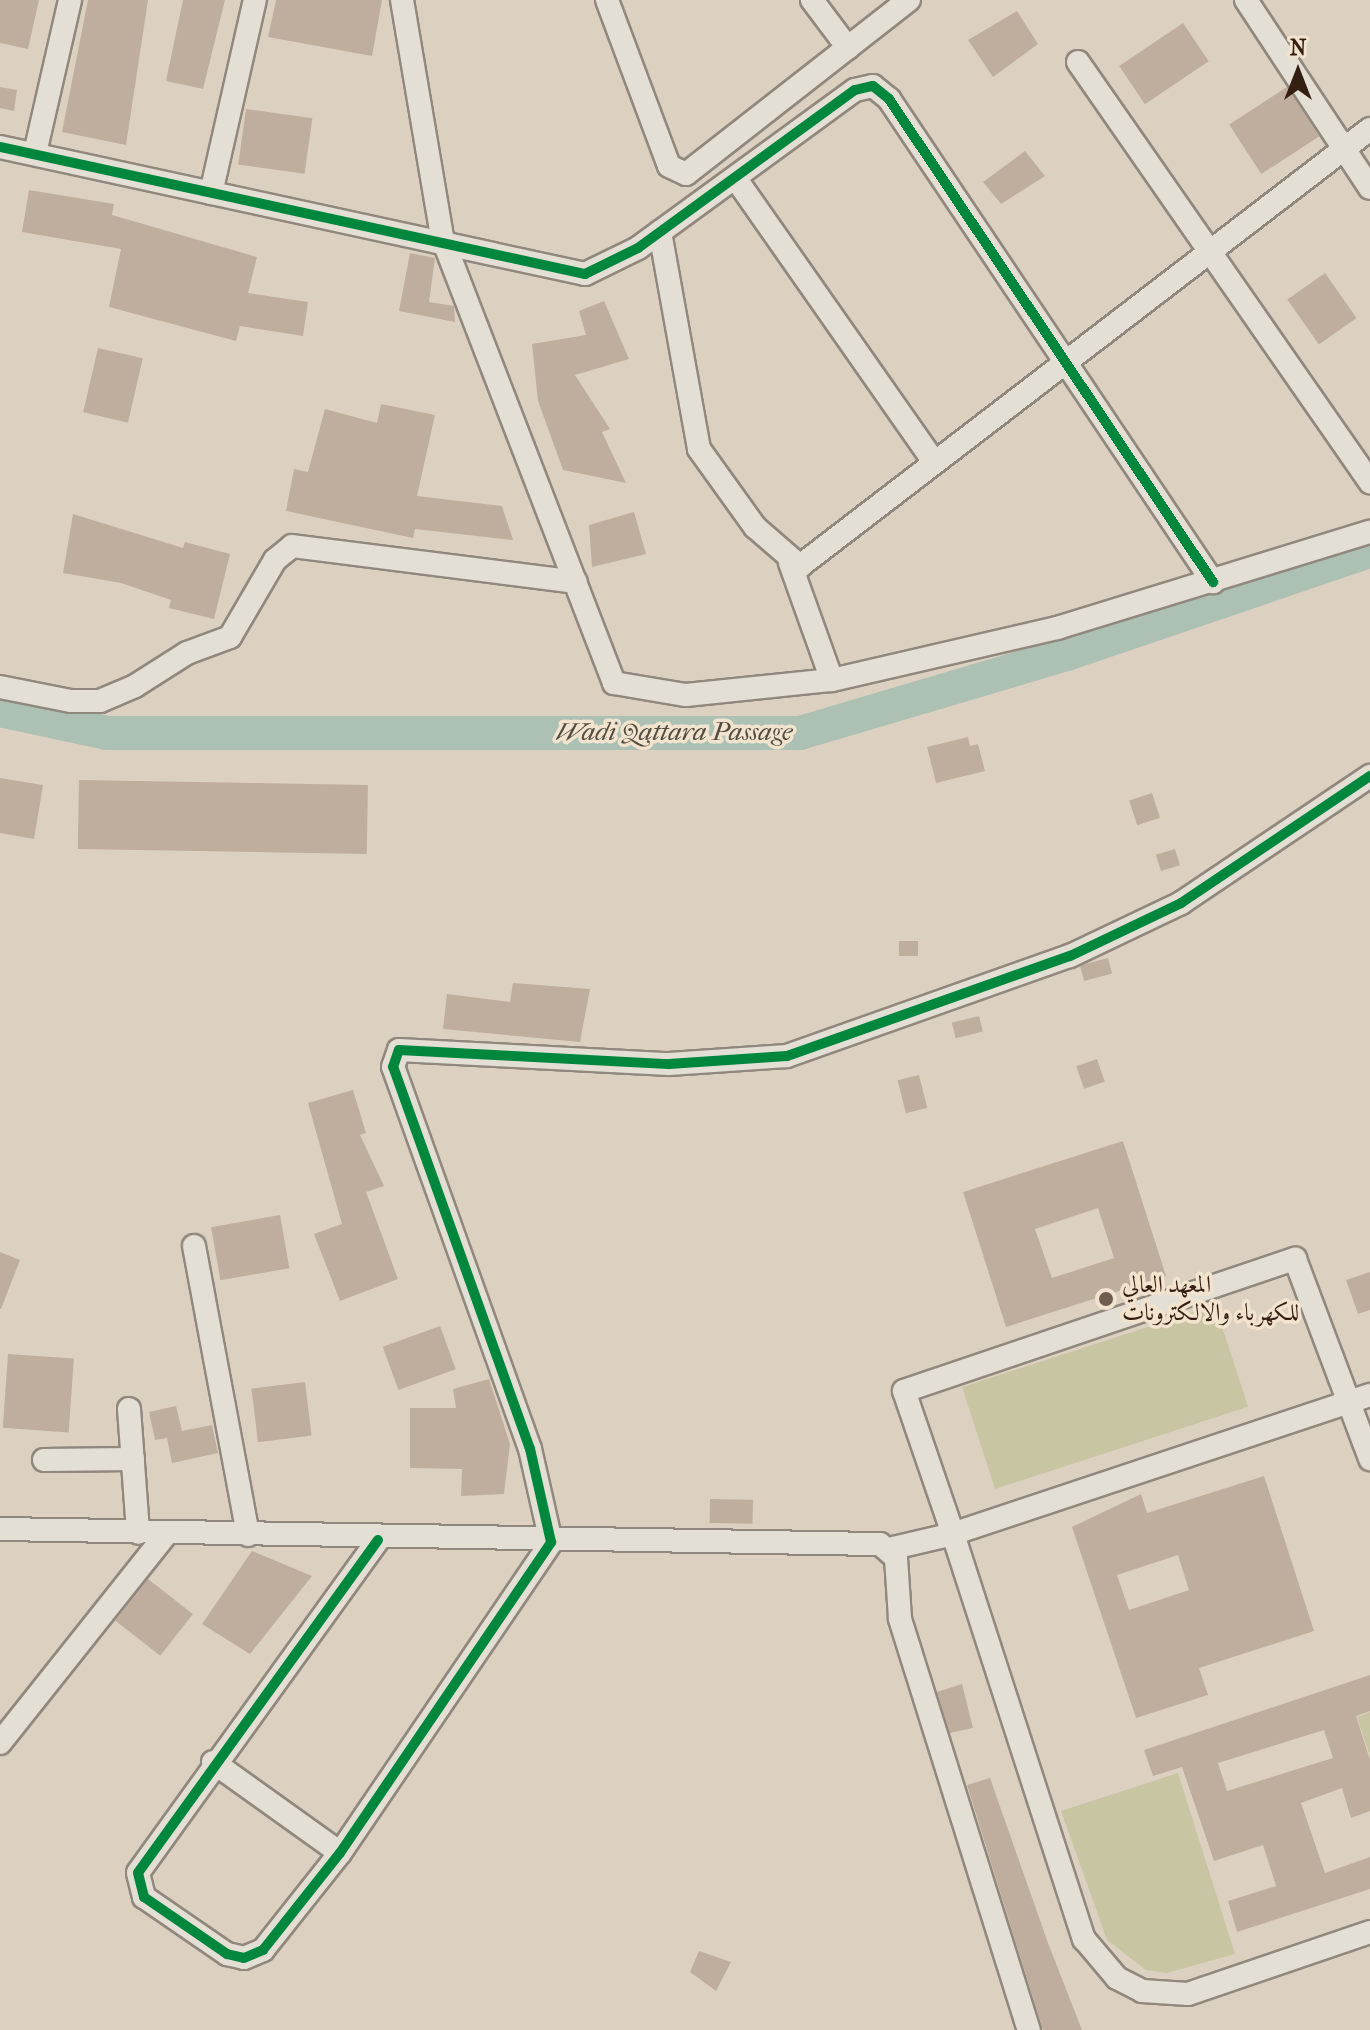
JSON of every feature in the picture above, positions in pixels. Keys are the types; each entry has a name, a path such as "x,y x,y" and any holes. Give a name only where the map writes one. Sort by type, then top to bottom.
{"street":[{"path":"35,153 70,0"},
{"path":"211,193 255,0"},
{"path":"402,0 446,248 614,683 686,695 832,680 1213,582 1370,532"},
{"path":"607,0 675,172 686,174 909,0"},
{"path":"812,0 848,48"},
{"path":"1246,0 1370,188"},
{"path":"1078,62 1370,482"},
{"path":"0,147 446,248 585,274 660,232 855,90 873,86 889,99 1213,582"},
{"path":"790,563 808,563 934,462 1065,365 1370,129"},
{"path":"736,179 934,462"},
{"path":"660,232 699,449 790,563 832,680"},
{"path":"0,687 71,701 100,701 135,686 187,653 230,637 275,560 292,546 576,582"},
{"path":"378,1540 213,1762 140,1868 144,1897 227,1954 255,1956 340,1853 551,1542 530,1449 393,1067 399,1050 669,1064 787,1056 1070,956 1181,903 1370,776"},
{"path":"194,1246 248,1535"},
{"path":"1370,1459 1361,1398 1295,1259 904,1391 1084,1939 1117,1978 1142,1991 1188,1994 1370,1932"},
{"path":"0,1529 378,1540 889,1549 953,1534 1361,1398"},
{"path":"129,1409 138,1533"},
{"path":"44,1460 133,1459"},
{"path":"0,1743 166,1534"},
{"path":"889,1549 904,1634 1029,2030"},
{"path":"213,1762 340,1853"}],"shaded area":[{"path":"1215,1305 1248,1407 995,1489 962,1387"},
{"path":"1370,1712 1370,1756 1357,1717"},
{"path":"1178,1773 1235,1954 1167,1973 1146,1970 1107,1940 1061,1811"}],"building":[{"path":"0,0 39,0 28,49 0,43"},
{"path":"88,0 148,0 126,145 62,132"},
{"path":"183,0 225,0 203,89 166,81"},
{"path":"276,0 382,0 372,56 268,37"},
{"path":"1017,11 1038,44 993,77 968,40"},
{"path":"1183,23 1209,61 1145,104 1119,66"},
{"path":"0,87 17,90 14,111 0,108"},
{"path":"1287,87 1319,136 1261,174 1229,125"},
{"path":"246,109 312,118 305,174 238,164"},
{"path":"1025,151 1045,176 1001,204 983,182"},
{"path":"29,190 114,204 112,215 257,257 248,293 308,302 303,336 240,326 236,341 109,307 121,249 22,232"},
{"path":"410,253 435,258 429,302 454,306 455,322 399,311"},
{"path":"1325,273 1357,318 1319,344 1287,299"},
{"path":"604,301 629,359 575,375 610,429 602,432 626,483 563,470 538,401 532,344 586,335 579,311"},
{"path":"98,348 143,358 128,423 83,412"},
{"path":"381,404 435,415 417,496 502,506 513,540 415,529 413,538 286,511 294,469 308,472 325,409 377,423"},
{"path":"634,512 646,554 592,567 589,525"},
{"path":"73,514 183,548 185,542 230,554 214,619 169,608 171,600 121,583 63,573"},
{"path":"968,737 970,746 978,744 985,771 936,783 927,747"},
{"path":"0,778 43,785 34,839 0,833"},
{"path":"79,780 368,785 367,854 78,849"},
{"path":"1152,793 1160,818 1137,825 1129,800"},
{"path":"1175,849 1180,865 1161,871 1156,855"},
{"path":"899,941 918,941 918,956 899,956"},
{"path":"1108,958 1112,973 1084,981 1080,966"},
{"path":"513,983 590,989 580,1042 443,1029 447,994 510,1002"},
{"path":"979,1016 983,1032 956,1038 952,1023"},
{"path":"1097,1059 1105,1082 1084,1089 1076,1066"},
{"path":"919,1075 927,1108 906,1113 898,1080"},
{"path":"353,1090 366,1133 360,1135 384,1186 366,1192 398,1279 340,1301 314,1234 342,1224 308,1103"},
{"path":"1123,1141 1166,1276 1006,1327 963,1192","holes":["1098,1208 1114,1258 1052,1278 1035,1229"]},
{"path":"280,1215 289,1268 220,1280 211,1227"},
{"path":"0,1252 20,1260 1,1309 0,1309"},
{"path":"1370,1272 1370,1310 1358,1314 1346,1280"},
{"path":"440,1326 456,1369 398,1390 383,1347"},
{"path":"8,1354 74,1359 69,1432 3,1428"},
{"path":"489,1379 510,1444 504,1494 461,1496 462,1469 410,1468 410,1408 456,1408 453,1389"},
{"path":"305,1382 312,1436 258,1442 251,1389"},
{"path":"176,1406 182,1431 212,1425 218,1453 172,1463 167,1438 155,1440 149,1412"},
{"path":"1264,1476 1314,1631 1199,1668 1208,1695 1136,1718 1072,1527 1141,1494 1147,1513","holes":["1178,1555 1189,1590 1129,1610 1117,1575"]},
{"path":"710,1499 753,1500 753,1524 710,1523"},
{"path":"252,1551 312,1576 250,1654 202,1624"},
{"path":"148,1579 193,1614 160,1656 115,1621"},
{"path":"1370,1675 1370,1711 1356,1716 1370,1760 1370,1811 1351,1818 1342,1788 1301,1803 1325,1873 1370,1857 1370,1889 1237,1932 1228,1901 1276,1886 1263,1845 1214,1861 1182,1767 1153,1776 1144,1750","holes":["1324,1730 1333,1758 1227,1791 1218,1763"]},
{"path":"962,1684 973,1728 950,1733 937,1692"},
{"path":"990,1778 1082,2030 1043,2030 967,1785"},
{"path":"699,1951 731,1962 716,1991 690,1972"}],"waterway":[{"name":"Wadi Qattara Passage","path":"0,710 107,733 800,733 1067,654 1370,551"}],"cycle path":[{"path":"0,147 585,274 638,248 855,90 873,86 889,99 1213,582"},
{"path":"378,1540 138,1873 144,1897 227,1954 244,1958 263,1950 340,1853 551,1542 530,1449 393,1067 399,1050 669,1064 787,1056 1070,956 1181,903 1370,776"}],"place":[{"name":"المعهد العالي للكهرباء والالكترونات","path":"1106,1299"}]}
